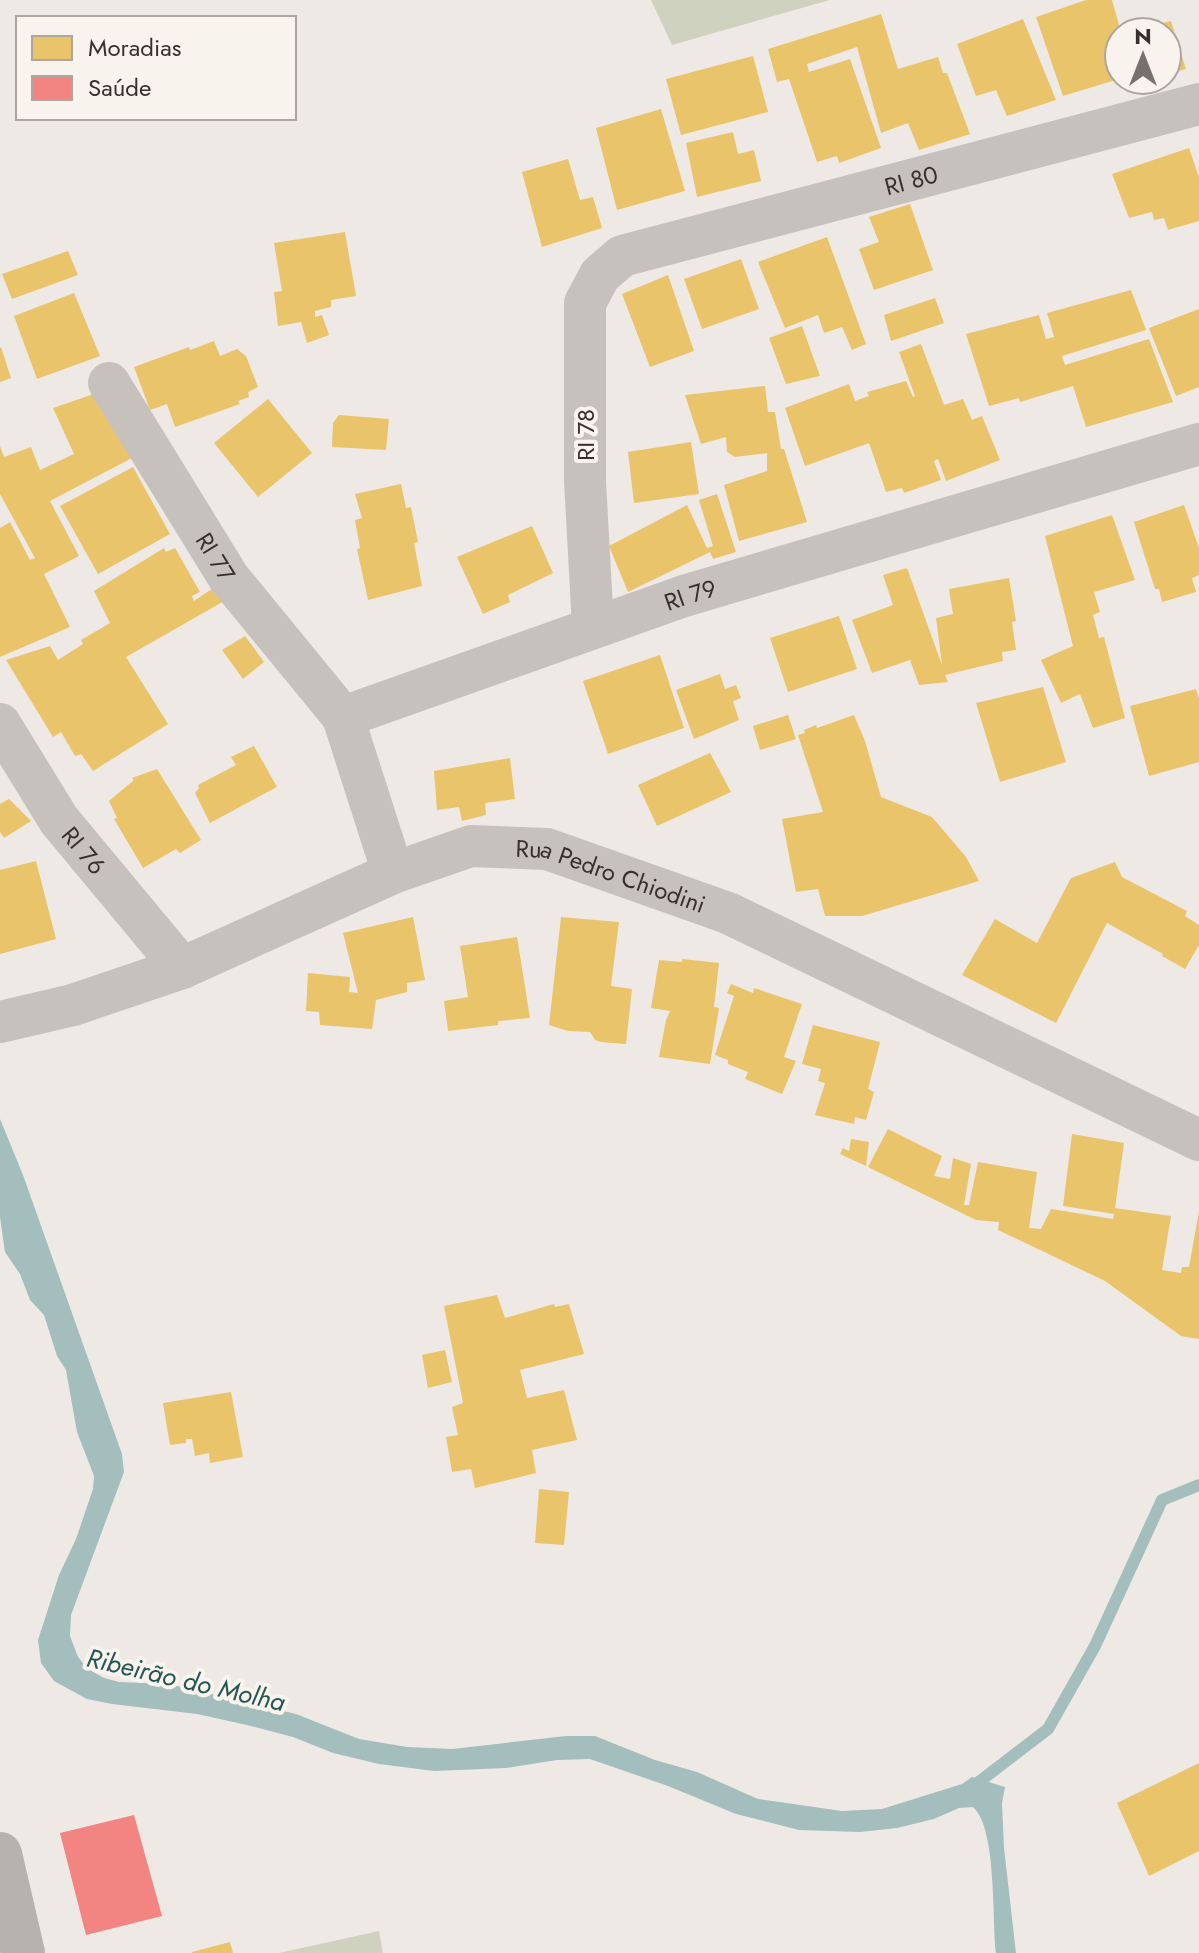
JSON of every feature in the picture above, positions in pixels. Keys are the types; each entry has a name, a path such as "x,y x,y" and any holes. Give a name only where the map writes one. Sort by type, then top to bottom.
{"street":[{"name":"RI 80","path":"622,256 1199,104"},
{"name":"RI 78","path":"593,627 585,481 585,303 600,275 622,256"},
{"name":"RI 77","path":"109,383 229,578 343,717"},
{"name":"RI 79","path":"343,717 699,591 1199,444"},
{"path":"343,717 393,873"},
{"name":"RI 76","path":"0,724 59,820 182,968"},
{"name":"Rua Pedro Chiodini","path":"0,1022 73,1005 182,968 393,873 471,846 547,849 728,913 1199,1140"},
{"path":"0,1854 23,1953"}],"green space":[{"path":"651,0 830,0 672,45"},
{"path":"379,1931 383,1953 279,1953"}],"water":[{"path":"0,1119 23,1175 122,1454 124,1472 71,1615 70,1636 78,1657 88,1669 119,1682 169,1684 296,1714 359,1739 407,1747 452,1749 566,1736 595,1736 655,1760 697,1772 758,1799 842,1811 882,1809 962,1784 972,1777 1005,1787 1002,1803 1004,1848 1016,1953 996,1953 990,1853 981,1818 973,1807 959,1808 934,1819 897,1828 860,1832 799,1830 736,1814 590,1759 557,1760 506,1768 434,1771 379,1764 333,1753 293,1737 247,1725 197,1714 87,1699 54,1681 41,1663 38,1640 59,1575 76,1539 93,1489 94,1476 77,1432 66,1370 57,1356 44,1315 30,1300 20,1274 5,1252 0,1217"}],"building: Moradias":[{"path":"1086,0 1112,0 1116,16 1103,16 1103,84 1063,96 1036,17"},
{"path":"881,14 898,69 938,57 970,134 919,150 908,123 881,133 857,47 807,64 809,72 850,59 881,148 839,163 837,156 817,162 789,79 777,82 768,49"},
{"path":"1023,19 1056,100 1007,116 996,90 976,96 957,44"},
{"path":"753,56 768,112 681,135 666,79"},
{"path":"661,109 685,191 617,210 596,128"},
{"path":"733,132 738,154 754,150 761,181 697,197 686,143"},
{"path":"1189,148 1199,177 1199,221 1168,230 1164,218 1154,220 1152,212 1129,218 1112,174"},
{"path":"568,159 580,200 593,197 602,228 542,247 522,172"},
{"path":"910,204 933,270 874,290 859,249 879,242 869,217"},
{"path":"345,232 356,296 331,300 331,307 315,311 315,317 322,315 329,335 307,343 301,322 278,326 274,292 282,291 274,243"},
{"path":"827,237 866,344 852,350 842,327 824,333 818,315 785,328 758,262"},
{"path":"68,251 78,275 12,299 2,274"},
{"path":"741,259 759,309 702,329 684,279"},
{"path":"668,275 694,351 650,367 622,294"},
{"path":"1131,290 1146,330 1062,356 1065,365 1149,339 1173,402 1086,427 1073,386 1020,402 1019,398 989,406 966,334 1039,315 1046,339 1054,337 1047,313"},
{"path":"74,293 100,356 37,379 14,316"},
{"path":"935,298 944,323 891,341 884,315"},
{"path":"1199,309 1199,387 1176,396 1149,328"},
{"path":"802,326 820,376 786,384 769,338"},
{"path":"214,341 220,356 237,349 246,356 258,387 248,392 249,397 238,401 240,404 175,427 167,404 150,410 134,367"},
{"path":"921,344 944,405 963,399 972,420 982,416 1000,460 946,481 938,459 934,461 941,480 904,493 902,488 886,492 869,443 805,466 785,408 849,384 855,401 869,396 867,392 906,381 913,397 899,352"},
{"path":"0,348 11,378 0,382"},
{"path":"765,386 768,412 775,412 781,449 784,449 807,522 739,541 724,485 767,471 767,453 735,457 727,452 726,437 701,444 685,395"},
{"path":"94,394 132,458 50,501 79,556 44,574 70,627 0,657 0,528 10,522 30,560 35,558 0,494 0,446 4,457 31,447 40,470 74,454 53,408"},
{"path":"268,399 312,453 258,497 214,443"},
{"path":"339,415 389,419 386,450 332,447 333,423"},
{"path":"691,442 699,494 634,503 628,452"},
{"path":"133,467 170,534 98,574 60,506"},
{"path":"401,484 406,508 411,507 422,586 368,600 357,549 360,548 355,520 362,518 355,494"},
{"path":"717,494 736,552 713,559 710,552 628,592 609,546 687,505 707,548 713,546 699,500"},
{"path":"1184,505 1199,548 1199,575 1192,578 1196,592 1162,602 1134,522"},
{"path":"1112,515 1135,580 1094,592 1100,612 1093,615 1099,638 1104,637 1125,718 1093,728 1080,694 1061,703 1041,660 1073,646 1045,536"},
{"path":"532,526 553,573 508,595 510,602 483,614 457,557"},
{"path":"164,548 166,552 175,548 200,592 192,596 194,601 216,586 226,600 126,657 168,724 93,771 81,754 75,756 61,732 53,737 6,660 50,646 58,660 83,644 81,640 110,623 94,591"},
{"path":"907,568 942,665 936,618 953,614 949,589 1009,578 1016,621 1012,622 1016,650 1002,652 1003,661 945,675 948,682 919,685 910,660 872,673 852,620 893,605 883,575"},
{"path":"839,616 857,669 788,692 770,638"},
{"path":"245,636 264,662 243,679 222,650"},
{"path":"660,655 684,728 608,754 583,681"},
{"path":"720,674 725,689 736,685 741,698 733,701 739,720 694,739 676,690"},
{"path":"1043,687 1066,762 1000,782 976,703"},
{"path":"1196,689 1199,699 1199,762 1149,776 1130,706"},
{"path":"788,715 796,739 760,750 753,726"},
{"path":"854,715 881,797 932,817 966,857 979,881 862,916 825,916 818,889 796,892 782,819 823,812 798,735 816,725 817,728"},
{"path":"254,746 277,787 210,823 195,793 198,785 236,765 231,757"},
{"path":"710,753 731,792 657,826 638,785"},
{"path":"510,758 515,799 485,803 486,815 462,821 459,807 437,810 434,771"},
{"path":"157,769 201,840 180,853 176,849 143,868 114,819 117,818 109,801 134,780 132,778"},
{"path":"9,799 31,821 4,838 0,832 0,804"},
{"path":"36,861 56,939 0,954 0,870"},
{"path":"1115,862 1122,877 1187,911 1185,916 1199,925 1199,945 1185,969 1107,923 1056,1023 962,975 995,919 1037,943 1071,878"},
{"path":"413,917 425,980 407,983 407,992 376,1000 372,1029 320,1025 319,1012 306,1011 308,973 350,977 349,992 358,993 343,933"},
{"path":"561,917 619,922 611,986 632,989 626,1044 601,1042 595,1040 590,1032 568,1031 549,1025"},
{"path":"517,937 530,1018 448,1031 444,1001 468,997 460,946"},
{"path":"682,959 719,963 714,1007 719,1008 710,1064 659,1057 670,1011 651,1008 659,960 682,962"},
{"path":"731,984 753,993 754,988 802,1004 784,1057 796,1061 782,1094 745,1079 748,1072 715,1055 734,996 727,993"},
{"path":"813,1025 880,1042 868,1089 874,1092 866,1120 855,1117 854,1124 815,1115 825,1083 818,1081 821,1069 802,1064"},
{"path":"888,1129 942,1156 934,1176 950,1179 953,1158 971,1164 964,1205 969,1205 978,1162 1037,1172 1029,1228 1041,1229 1051,1209 1113,1219 1114,1214 1063,1206 1072,1134 1124,1143 1115,1208 1171,1216 1162,1270 1181,1273 1182,1267 1189,1267 1199,1211 1199,1339 1181,1336 1105,1281 998,1230 999,1222 976,1220 868,1167"},
{"path":"851,1139 869,1142 866,1166 840,1154 843,1148 849,1151"},
{"path":"497,1295 505,1318 554,1304 555,1307 569,1304 584,1354 520,1370 527,1398 564,1390 577,1440 532,1450 536,1473 475,1488 471,1469 452,1472 446,1437 458,1435 452,1407 463,1403 444,1306"},
{"path":"445,1350 452,1382 428,1388 422,1355"},
{"path":"231,1392 243,1457 210,1463 209,1453 195,1456 192,1439 170,1445 163,1403"},
{"path":"539,1489 569,1492 564,1545 535,1543"},
{"path":"1199,1763 1199,1851 1149,1876 1117,1803"},
{"path":"230,1942 233,1953 192,1953 192,1952"}],"building: Saúde":[{"path":"134,1815 162,1916 86,1935 60,1833"}],"waterway":[{"path":"971,1788 1048,1729 1095,1646 1162,1500 1199,1485"}],"water label":[{"name":"Ribeirão do Molha","path":"186,1680"}]}
